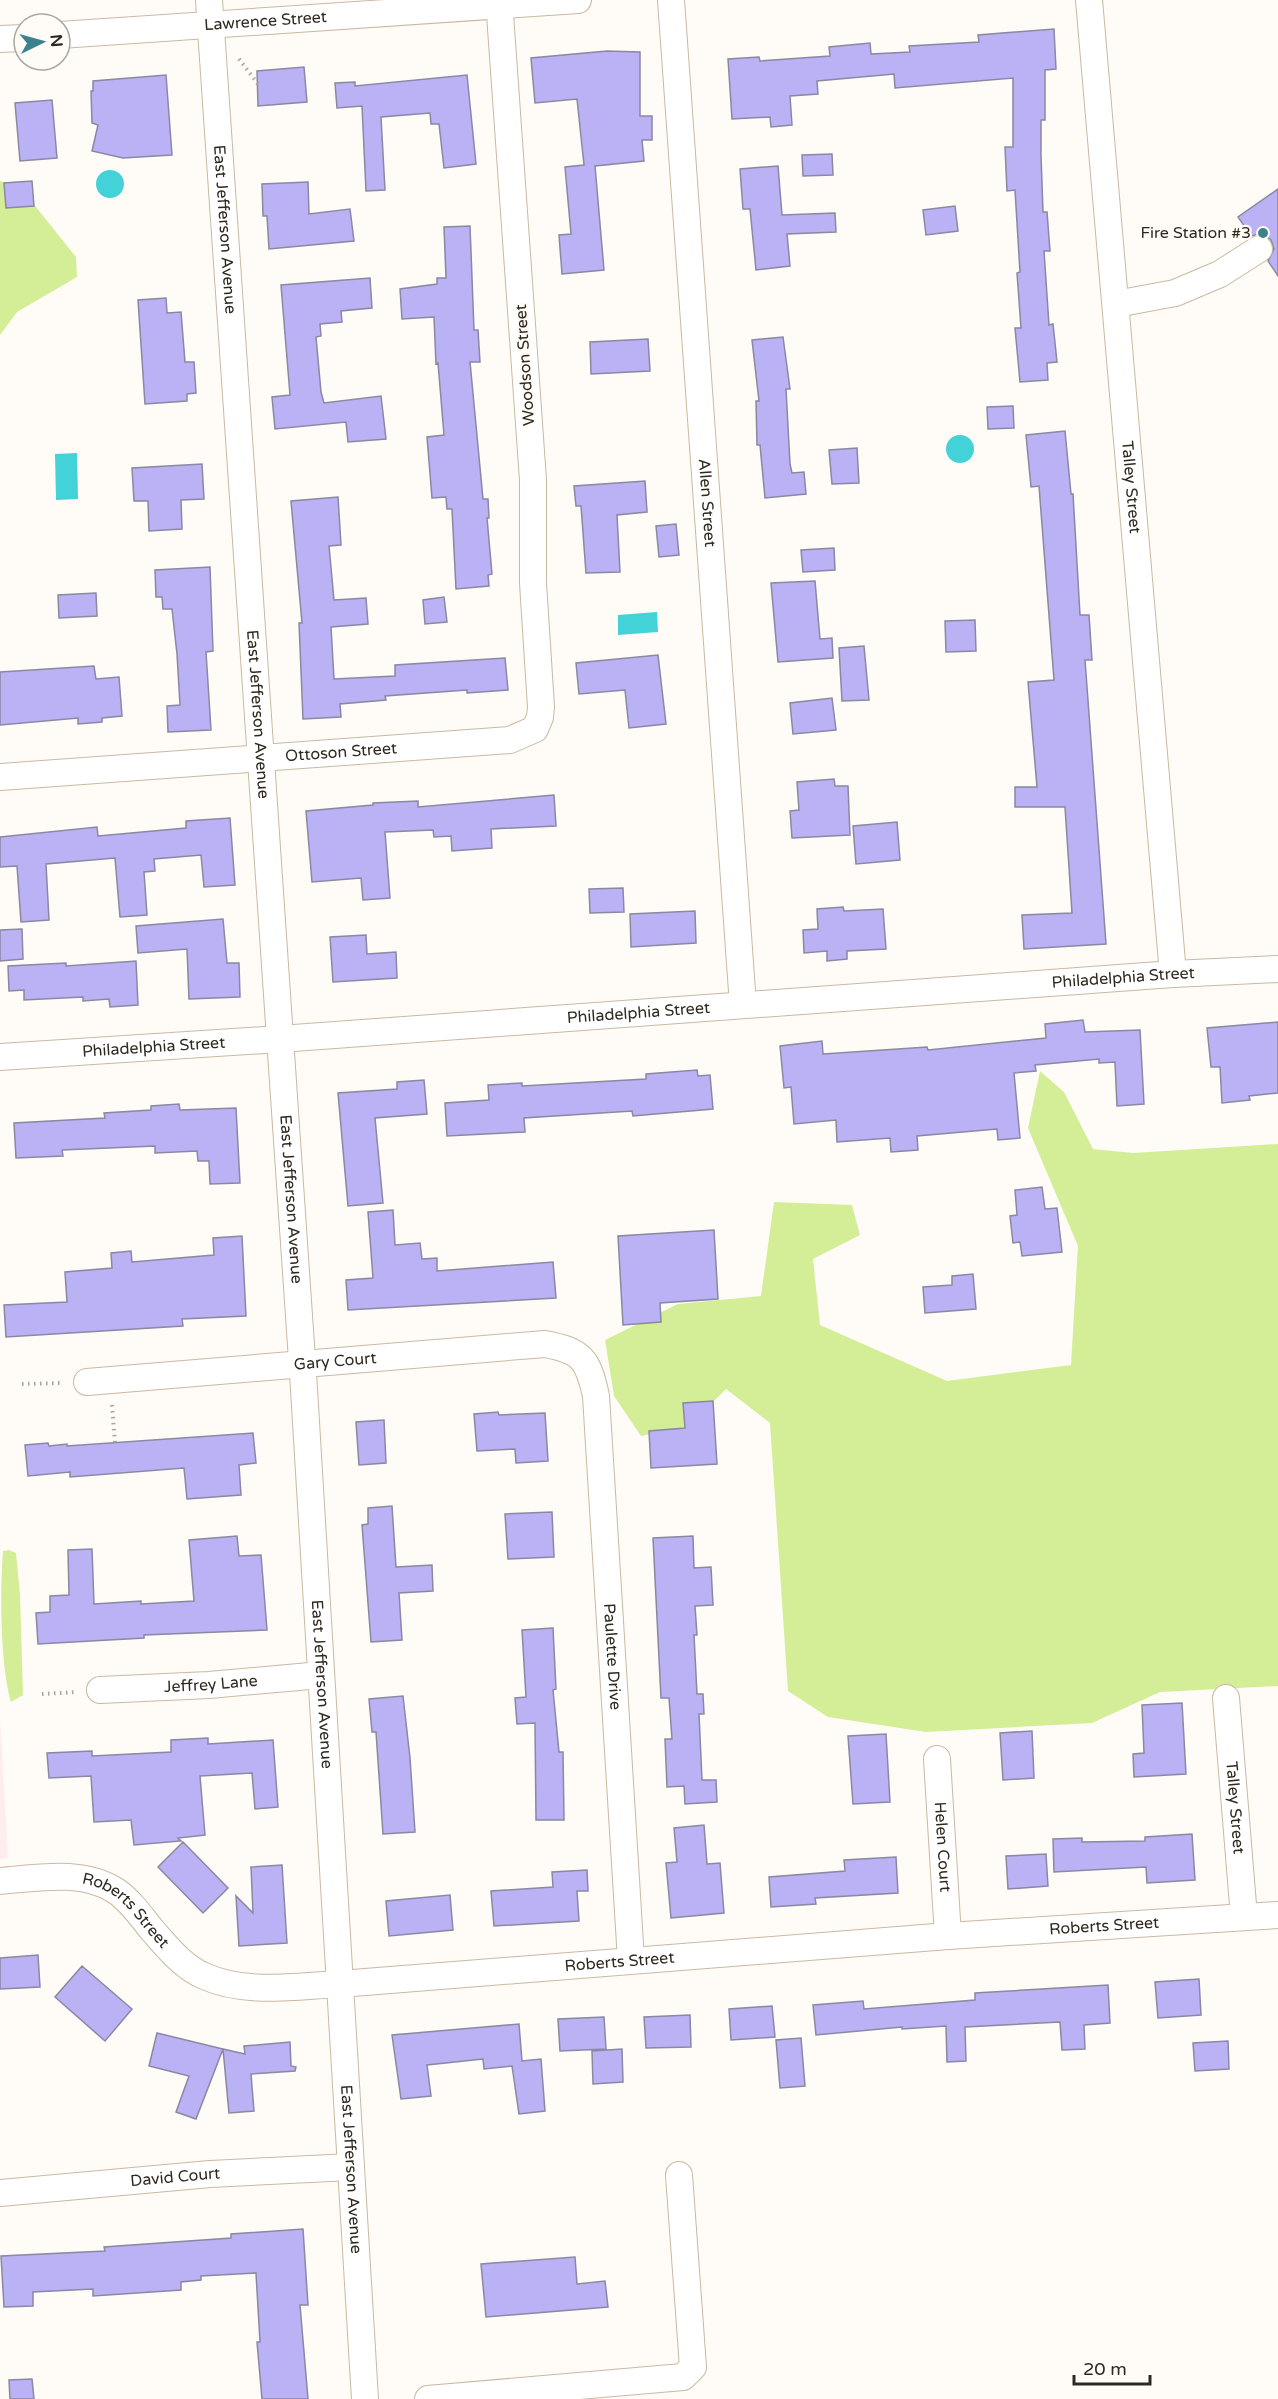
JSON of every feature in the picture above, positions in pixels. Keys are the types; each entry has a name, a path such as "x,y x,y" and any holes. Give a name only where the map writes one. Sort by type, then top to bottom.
{"street":[{"name":"Lawrence Street","path":"72,33 210,12 578,0"},
{"name":"Allen Street","path":"671,0 743,1005"},
{"name":"Talley Street","path":"1089,0 1173,974"},
{"name":"Woodson Street","path":"500,2 533,480 533,583 541,707 535,729"},
{"name":"East Jefferson Avenue","path":"210,12 303,1366 340,1952 365,2399"},
{"path":"1116,304 1175,293 1221,274 1259,249"},
{"name":"Ottoson Street","path":"0,777 510,740 535,729"},
{"name":"Philadelphia Street","path":"0,1057 1173,974 1278,969"},
{"name":"Gary Court","path":"87,1382 303,1366 545,1344 564,1348 581,1357"},
{"name":"Paulette Drive","path":"581,1357 591,1377 596,1396 631,1960"},
{"name":"Jeffrey Lane","path":"100,1690 209,1685 321,1675"},
{"name":"Talley Street","path":"1226,1698 1244,1917"},
{"name":"Helen Court","path":"937,1760 948,1935"},
{"name":"Roberts Street","path":"0,1881 63,1877 104,1884 118,1892 131,1904 179,1960 202,1976 247,1988 340,1984 948,1935 1278,1915"},
{"name":"David Court","path":"0,2193 210,2174 351,2167"},
{"path":"428,2399 683,2377 693,2367 679,2175"}],"path":[{"path":"237,57 258,84"},
{"path":"22,1384 87,1382"},
{"path":"112,1405 115,1443"},
{"path":"42,1694 71,1692"}],"shaded area":[{"path":"0,1717 8,1858 0,1859"}],"green space":[{"path":"0,181 20,187 76,257 77,277 17,312 0,335"},
{"path":"1040,1071 1064,1092 1093,1149 1133,1153 1278,1144 1278,1686 1160,1692 1092,1723 926,1732 828,1717 788,1691 770,1423 726,1389 689,1426 641,1436 614,1396 605,1340 678,1304 761,1296 774,1202 852,1205 860,1235 813,1259 820,1325 947,1381 1071,1365 1078,1246 1028,1128"},
{"path":"9,1550 16,1553 20,1594 23,1695 11,1702 5,1668 1,1606 3,1551"}],"water":[{"path":"110,170 120,174 124,184 120,194 110,198 100,194 96,184 100,174"},
{"path":"960,435 970,439 974,449 970,459 960,463 950,459 946,449 950,439"},
{"path":"77,453 78,499 56,500 55,454"},
{"path":"657,612 658,632 618,635 618,615"}],"building":[{"path":"1054,29 1056,69 1045,70 1045,120 1041,120 1041,155 1043,212 1047,212 1050,251 1044,251 1049,325 1053,324 1057,362 1047,363 1048,380 1020,382 1015,328 1021,328 1015,190 1007,191 1005,147 1013,147 1013,78 895,88 894,74 817,81 818,94 790,96 792,125 771,127 770,117 732,119 728,59 759,57 760,61 830,56 829,47 870,43 871,54 910,52 909,46 979,42 978,35"},
{"path":"607,51 640,52 640,116 652,116 652,140 642,140 644,161 595,166 604,270 562,274 559,235 571,234 565,167 584,165 577,99 535,103 531,58"},
{"path":"304,67 307,102 258,106 257,71"},
{"path":"166,75 172,155 123,158 92,151 98,125 92,123 93,81"},
{"path":"467,75 476,164 444,168 439,124 431,124 430,113 381,117 385,190 366,191 362,106 337,108 335,83 355,82 355,86"},
{"path":"52,100 57,158 20,161 15,103"},
{"path":"832,154 833,175 803,176 802,155"},
{"path":"778,166 782,215 835,213 836,232 787,234 790,266 756,270 750,209 743,209 740,169"},
{"path":"32,181 34,206 6,208 4,183"},
{"path":"308,182 309,214 350,209 354,241 269,249 267,216 263,216 262,184"},
{"name":"Fire Station #3","path":"1278,189 1278,276 1268,261 1274,249 1271,240 1265,235 1251,236 1238,217"},
{"path":"955,206 958,231 926,235 923,210"},
{"path":"470,226 474,330 478,330 480,362 470,362 483,499 488,499 489,518 487,518 492,574 488,575 489,586 456,589 452,509 447,509 446,497 432,498 427,437 444,435 438,363 436,364 434,317 402,319 400,289 437,284 437,278 446,278 444,227"},
{"path":"370,278 372,308 341,311 342,322 320,324 321,336 316,337 321,392 324,403 381,396 386,439 348,442 346,422 275,429 272,397 290,395 281,285"},
{"path":"166,298 167,313 181,312 185,362 194,362 196,393 187,394 187,401 145,404 138,300"},
{"path":"783,337 790,389 786,389 790,464 792,473 804,472 806,494 765,498 760,445 757,445 756,401 759,401 752,340"},
{"path":"648,339 650,371 591,374 590,342"},
{"path":"1013,406 1014,428 988,429 987,407"},
{"path":"1065,431 1071,494 1073,494 1080,615 1089,615 1092,660 1085,660 1106,944 1024,949 1022,915 1072,913 1065,807 1015,807 1015,787 1037,787 1028,682 1054,680 1039,486 1031,487 1026,435"},
{"path":"857,448 859,483 832,484 829,450"},
{"path":"202,464 204,499 181,500 182,529 149,531 148,501 134,501 132,468"},
{"path":"645,481 647,512 617,515 620,572 586,573 581,506 576,506 574,486"},
{"path":"338,497 341,545 329,546 334,600 366,598 368,624 331,627 334,679 395,676 395,665 505,658 508,690 467,693 467,690 385,696 386,700 340,704 341,717 303,719 299,623 302,623 291,501"},
{"path":"676,524 679,555 659,557 656,526"},
{"path":"834,548 835,570 803,572 801,550"},
{"path":"210,567 213,651 206,652 211,730 168,732 167,706 180,705 177,654 172,609 163,609 162,597 156,597 155,570"},
{"path":"815,581 820,639 832,638 833,658 778,662 771,583"},
{"path":"96,593 97,616 59,618 58,595"},
{"path":"444,597 447,622 425,624 423,600"},
{"path":"975,620 976,651 946,652 945,621"},
{"path":"864,646 869,700 842,701 839,648"},
{"path":"658,655 666,724 629,728 625,690 579,694 576,663"},
{"path":"94,666 96,679 119,677 122,716 102,718 102,722 78,724 78,718 0,725 0,672"},
{"path":"832,698 836,730 793,734 790,703"},
{"path":"834,779 835,786 848,786 850,835 792,838 790,811 799,810 797,782"},
{"path":"554,795 556,826 491,829 492,848 452,851 451,836 434,837 433,830 385,832 390,898 363,900 361,878 312,882 306,811 373,805 373,803 418,801 418,807"},
{"path":"230,818 235,885 204,887 201,855 154,859 155,871 144,872 147,915 120,917 115,858 46,864 49,920 21,922 17,866 0,867 0,837 97,827 98,836 186,828 186,821"},
{"path":"897,822 900,860 856,864 853,826"},
{"path":"623,888 624,912 590,913 589,889"},
{"path":"843,907 844,911 883,909 886,949 847,951 847,959 827,961 827,951 804,953 803,930 818,929 817,909"},
{"path":"695,911 696,943 631,947 630,914"},
{"path":"223,919 227,963 239,963 240,997 189,999 187,949 138,953 136,926"},
{"path":"22,929 23,959 0,961 0,930"},
{"path":"366,935 367,954 396,952 397,978 333,982 330,937"},
{"path":"136,961 138,1005 110,1007 109,999 83,1001 83,997 24,1000 24,990 9,991 8,966 66,963 66,966"},
{"path":"1083,1020 1085,1032 1140,1030 1144,1104 1117,1106 1115,1062 1099,1063 1099,1059 1035,1065 1036,1071 1014,1073 1020,1138 998,1140 997,1129 917,1136 918,1150 891,1152 890,1138 837,1142 836,1120 794,1124 791,1087 784,1088 780,1046 822,1041 823,1054 927,1047 928,1050 1046,1038 1045,1024"},
{"path":"1278,1022 1278,1093 1249,1096 1250,1100 1222,1103 1220,1067 1211,1067 1207,1028"},
{"path":"697,1070 698,1076 710,1075 713,1109 633,1116 632,1111 524,1118 525,1132 447,1136 445,1103 489,1100 488,1085 522,1083 522,1086 646,1079 646,1074"},
{"path":"424,1080 427,1114 375,1118 383,1203 348,1206 338,1093 397,1089 397,1082"},
{"path":"179,1104 180,1110 236,1108 240,1183 210,1184 209,1161 198,1161 197,1151 155,1153 155,1146 62,1150 63,1156 16,1158 14,1123 105,1118 104,1113 151,1110 151,1106"},
{"path":"1042,1187 1045,1209 1057,1208 1062,1252 1022,1256 1020,1242 1013,1243 1010,1216 1017,1215 1015,1190"},
{"path":"393,1210 395,1245 420,1243 422,1259 437,1258 437,1271 553,1262 556,1298 348,1310 346,1280 373,1278 368,1212"},
{"path":"714,1230 718,1299 660,1303 661,1322 623,1325 618,1236"},
{"path":"242,1236 246,1316 182,1319 183,1326 6,1337 4,1305 67,1302 65,1272 112,1268 111,1253 131,1251 132,1262 214,1255 213,1238"},
{"path":"973,1274 976,1309 925,1313 923,1287 952,1285 952,1276"},
{"path":"713,1401 717,1464 651,1468 649,1431 685,1428 683,1403"},
{"path":"498,1412 499,1415 545,1413 548,1461 516,1463 515,1449 477,1451 474,1414"},
{"path":"384,1420 386,1463 359,1465 356,1422"},
{"path":"253,1433 256,1463 239,1465 241,1495 187,1499 184,1468 70,1477 70,1472 28,1476 25,1445 48,1443 49,1446 67,1444 67,1446"},
{"path":"392,1506 396,1567 432,1565 433,1591 399,1593 402,1640 371,1642 362,1525 368,1524 368,1508"},
{"path":"552,1512 554,1557 508,1559 505,1514"},
{"path":"237,1536 239,1556 261,1555 267,1630 144,1635 144,1638 38,1644 36,1613 50,1612 50,1596 69,1595 68,1550 92,1549 94,1604 194,1601 189,1540"},
{"path":"693,1536 694,1568 711,1567 713,1605 695,1606 697,1635 694,1635 697,1694 703,1694 704,1714 699,1714 702,1780 716,1780 717,1802 685,1804 684,1786 667,1787 665,1739 672,1739 669,1698 661,1698 653,1538"},
{"path":"553,1628 556,1689 553,1690 559,1752 563,1752 564,1820 536,1820 535,1723 517,1724 515,1698 526,1697 522,1630"},
{"path":"403,1696 415,1832 383,1834 376,1732 372,1732 369,1699"},
{"path":"1182,1703 1186,1774 1134,1777 1133,1754 1144,1753 1142,1705"},
{"path":"1032,1731 1034,1778 1003,1780 1000,1733"},
{"path":"886,1734 890,1802 853,1804 848,1736"},
{"path":"208,1738 208,1744 273,1740 278,1807 255,1809 252,1773 200,1776 205,1835 178,1838 181,1841 134,1845 131,1820 94,1822 91,1776 49,1778 47,1753 92,1751 92,1756 171,1752 171,1740"},
{"path":"704,1825 707,1864 720,1863 724,1913 671,1918 666,1863 677,1862 674,1828"},
{"path":"1192,1834 1195,1880 1147,1883 1146,1867 1054,1872 1053,1839 1082,1838 1082,1842 1145,1841 1145,1837"},
{"path":"183,1842 228,1888 203,1913 158,1867"},
{"path":"1046,1854 1048,1886 1008,1889 1006,1856"},
{"path":"896,1857 898,1893 815,1898 816,1904 771,1907 769,1877 845,1871 844,1860"},
{"path":"282,1865 287,1943 239,1946 236,1896 253,1913 251,1867"},
{"path":"587,1870 588,1891 577,1891 579,1921 494,1926 491,1891 553,1887 552,1872"},
{"path":"450,1895 453,1930 389,1936 386,1901"},
{"path":"38,1955 40,1987 0,1989 0,1958"},
{"path":"82,1966 132,2009 105,2041 55,1997"},
{"path":"1199,1979 1201,2015 1158,2018 1155,1982"},
{"path":"1108,1985 1110,2023 1084,2025 1085,2049 1062,2050 1060,2022 965,2027 966,2061 947,2062 946,2026 902,2029 902,2027 816,2035 813,2005 863,2001 864,2009 975,2000 975,1993"},
{"path":"772,2006 775,2037 731,2040 729,2009"},
{"path":"690,2015 691,2047 646,2048 644,2017"},
{"path":"604,2017 606,2049 560,2051 558,2019"},
{"path":"519,2024 522,2061 541,2059 545,2111 519,2114 512,2066 484,2069 483,2059 427,2065 431,2096 401,2099 392,2035"},
{"path":"157,2033 223,2049 196,2119 176,2112 189,2076 149,2066"},
{"path":"801,2038 805,2086 780,2088 776,2040"},
{"path":"1228,2041 1229,2069 1195,2071 1193,2043"},
{"path":"290,2042 291,2066 296,2067 295,2071 251,2074 254,2111 229,2113 223,2049 245,2054 244,2046"},
{"path":"622,2049 623,2082 593,2084 592,2051"},
{"path":"303,2229 308,2305 300,2305 308,2399 262,2399 257,2342 260,2342 256,2273 201,2276 201,2280 181,2282 181,2290 93,2296 93,2289 33,2292 33,2306 4,2307 1,2256 105,2251 104,2247 231,2238 231,2234"},
{"path":"575,2257 577,2284 605,2281 608,2307 486,2317 481,2264"},
{"path":"32,2379 34,2399 10,2399 9,2380"}],"place":[{"name":"Fire Station #3","path":"1263,233"}]}
